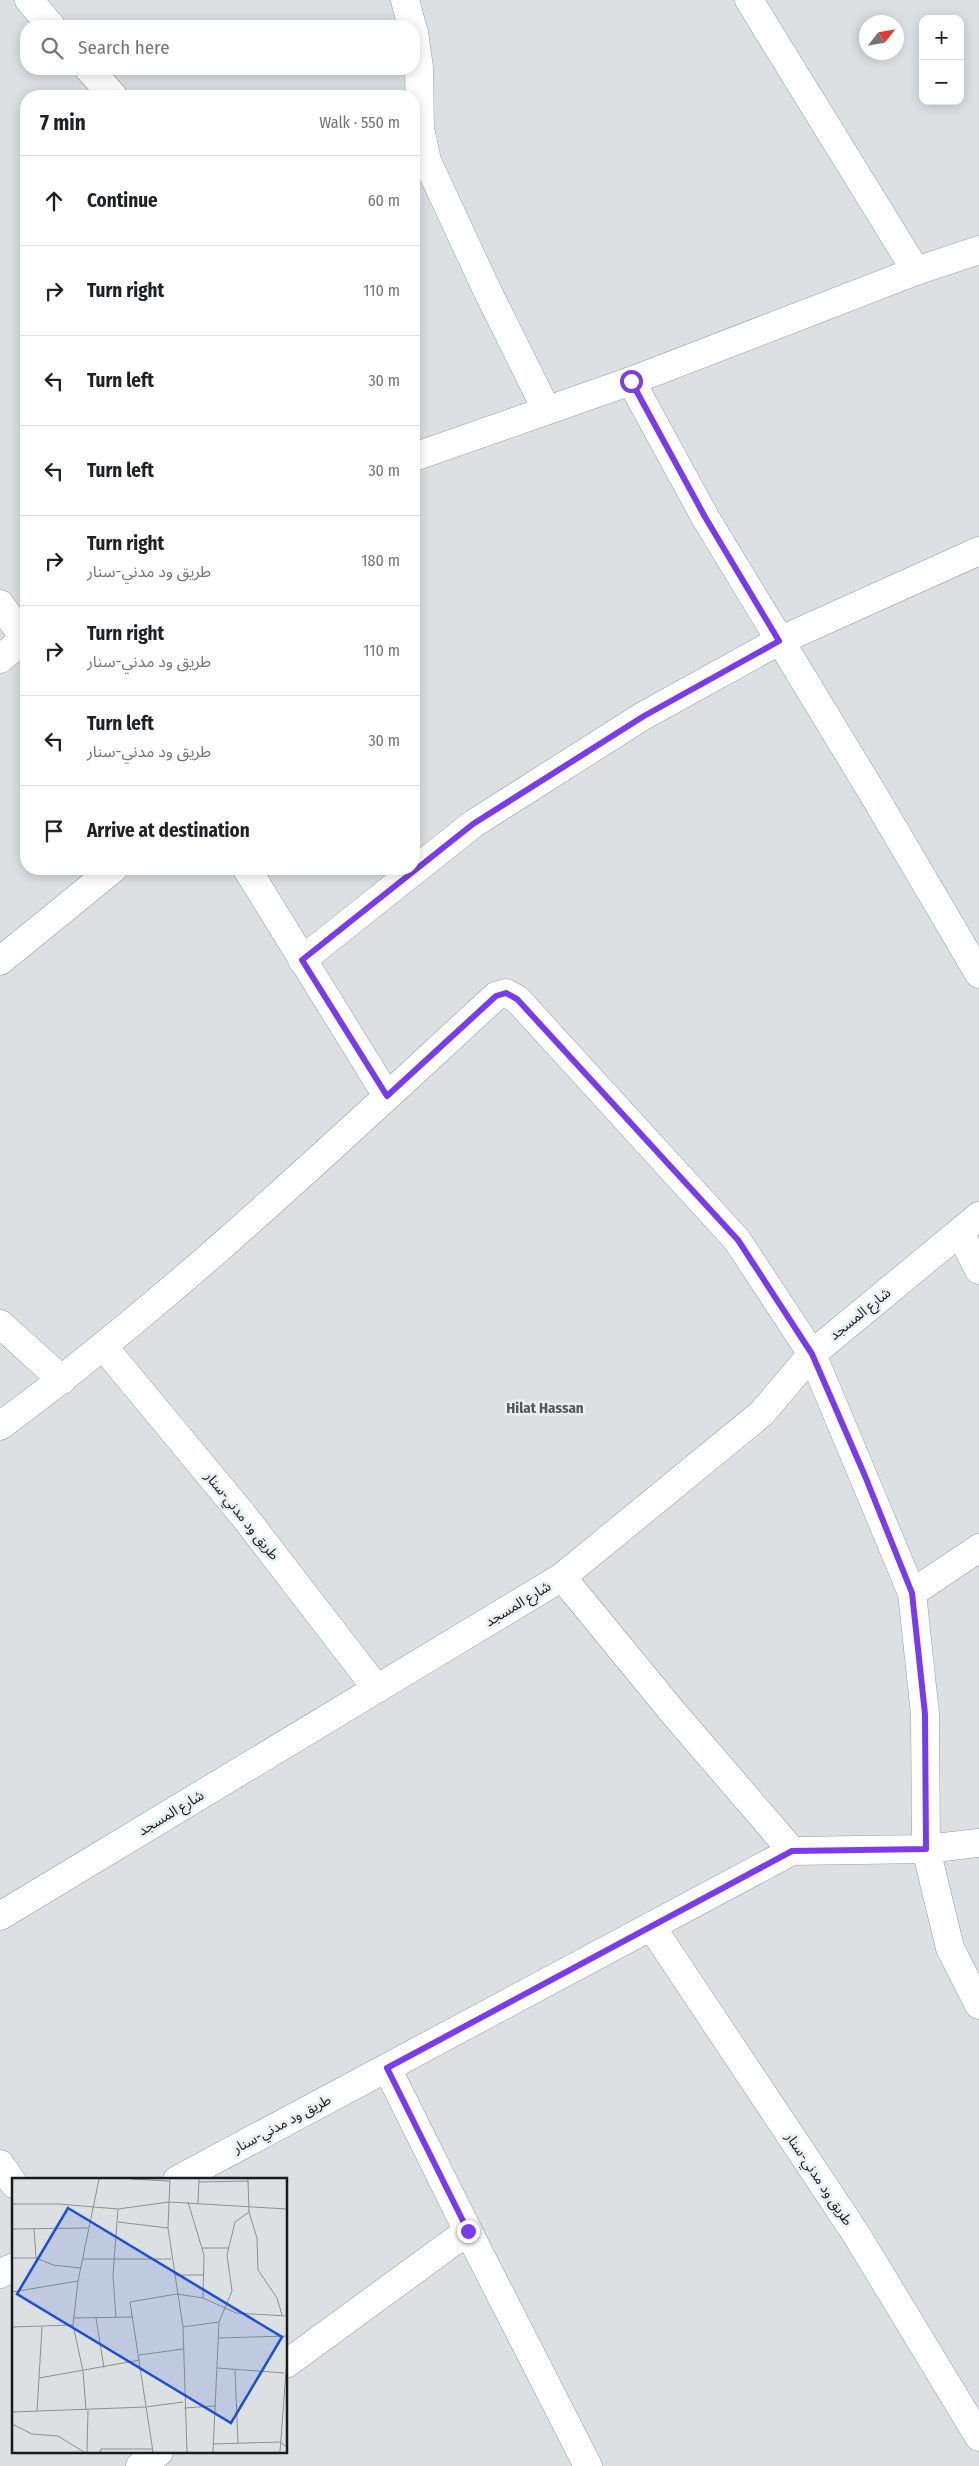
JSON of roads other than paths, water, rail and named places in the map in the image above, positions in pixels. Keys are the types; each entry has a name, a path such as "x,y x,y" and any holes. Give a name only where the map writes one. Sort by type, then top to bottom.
{"street":[{"path":"29,0 46,20"},
{"path":"405,0 410,20"},
{"path":"750,0 916,271"},
{"path":"94,75 108,90"},
{"path":"419,75 419,90"},
{"path":"420,128 427,161 486,288 546,409"},
{"path":"420,452 631,381 916,271 979,250"},
{"path":"631,381 705,517 872,792 979,974"},
{"path":"420,866 473,824 644,716 779,641 979,551"},
{"path":"0,604 20,630"},
{"path":"0,659 20,641"},
{"path":"0,961 106,875"},
{"path":"251,875 387,1096"},
{"path":"302,960 409,875"},
{"path":"0,1426 104,1346 242,1229 496,996 506,993 517,999 738,1240 812,1354 865,1476 912,1593 925,1714 926,1849 950,1948 979,2005"},
{"path":"969,1224 979,1270"},
{"name":"شارع المسجد","path":"0,1916 562,1577 762,1413 812,1354 969,1224"},
{"path":"0,1324 62,1380"},
{"name":"طريق ود مدني-سنار","path":"104,1346 243,1515 377,1689"},
{"path":"912,1593 979,1548"},
{"path":"562,1577 670,1710 792,1851"},
{"name":"طريق ود مدني-سنار","path":"181,2178 792,1851 926,1849 979,1843"},
{"name":"طريق ود مدني-سنار","path":"651,1926 856,2234 979,2437"},
{"path":"387,2068 588,2466"},
{"path":"0,2164 12,2181"},
{"path":"288,2363 468,2231"},
{"path":"0,2274 12,2268"},
{"path":"140,2466 156,2454"}],"district":[{"name":"Hilat Hassan","path":"545,1408"}]}
